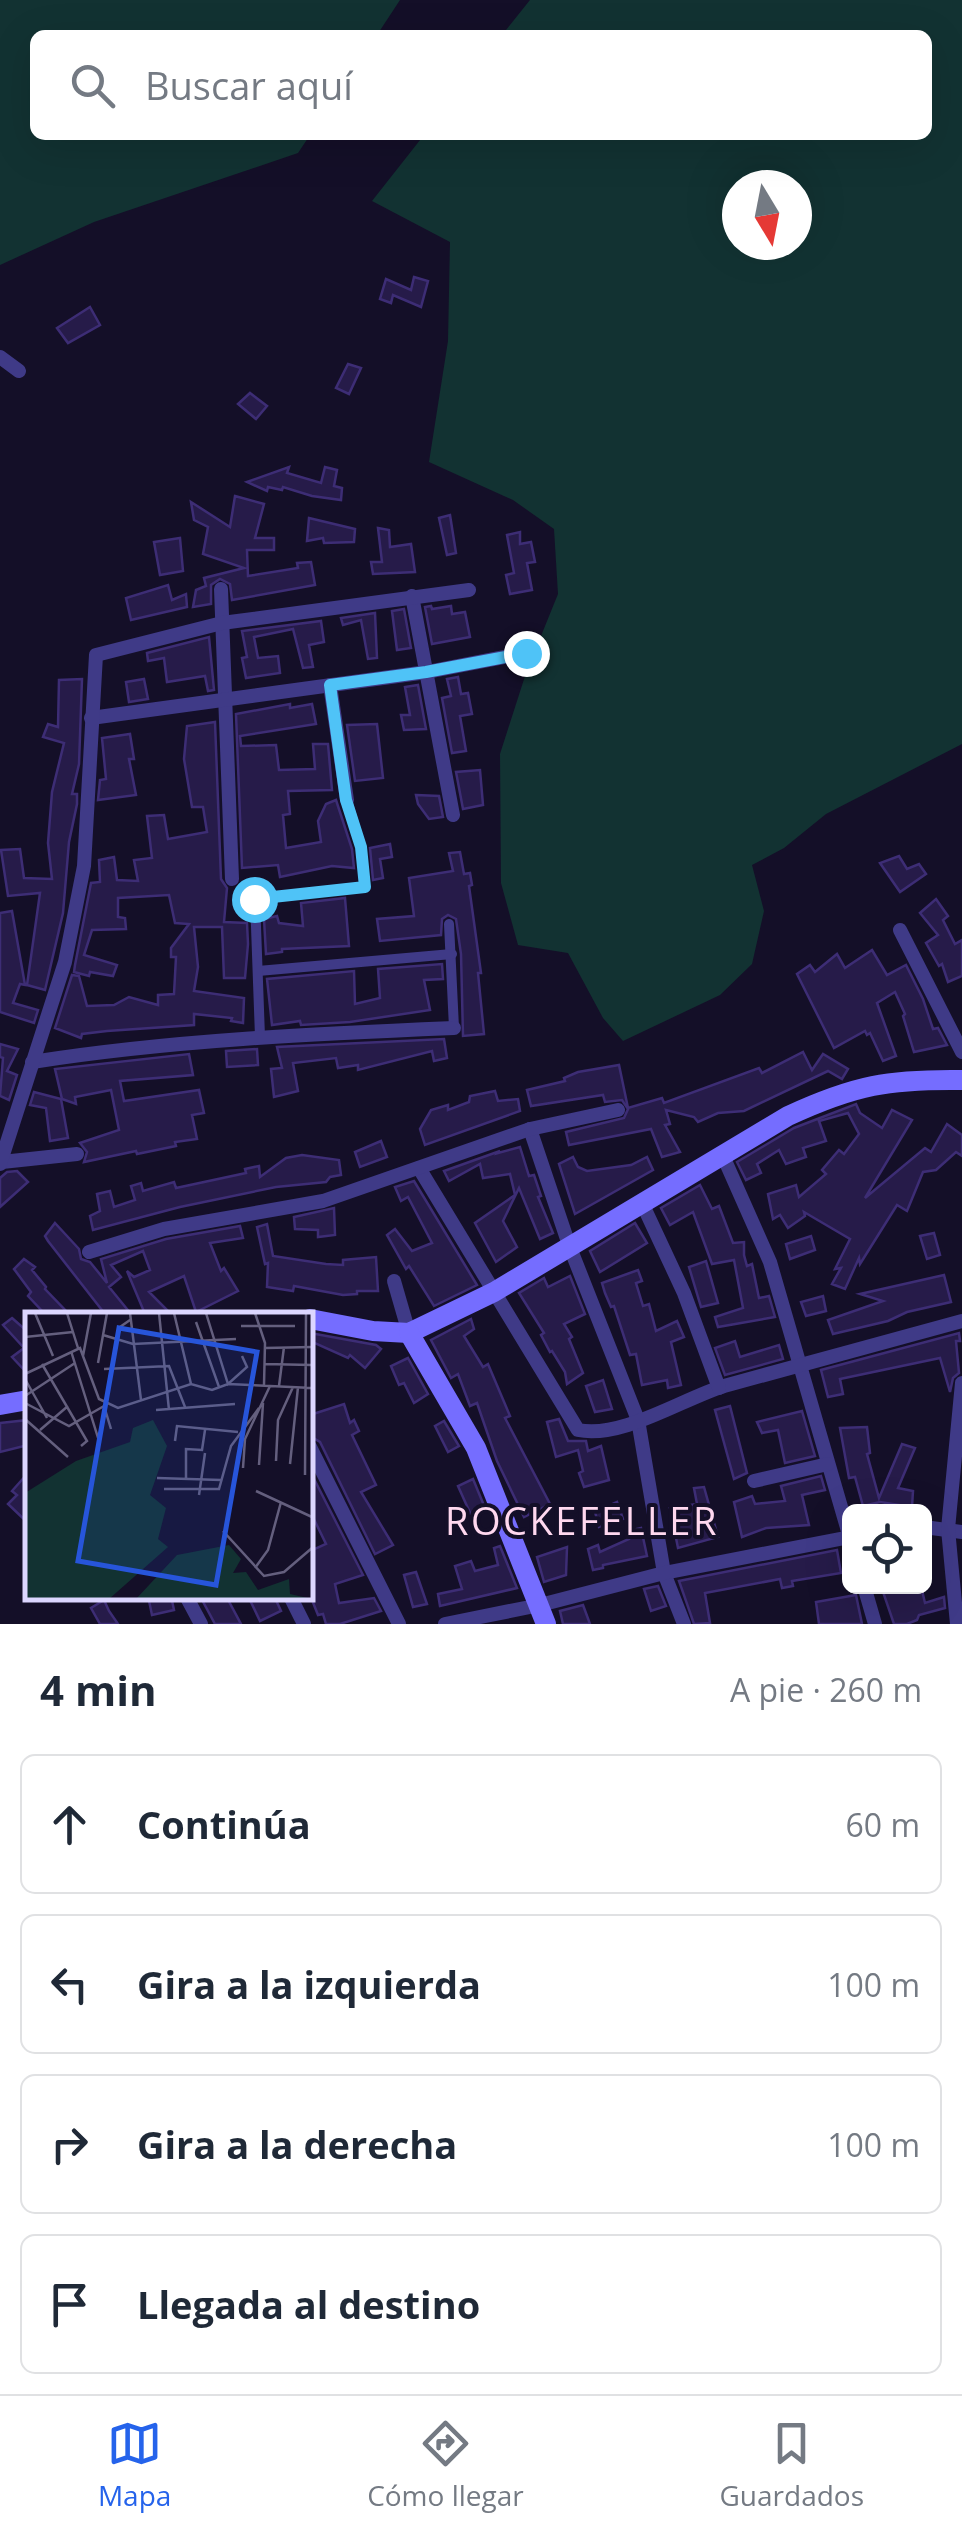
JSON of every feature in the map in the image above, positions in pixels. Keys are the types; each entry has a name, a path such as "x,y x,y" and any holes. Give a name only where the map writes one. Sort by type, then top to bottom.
{"main road":[{"path":"312,1319 409,1334 494,1292 788,1116 822,1100 874,1083 962,1080"},
{"path":"409,1334 476,1448 544,1615"},
{"path":"0,1404 25,1400"}],"street":[{"path":"0,356 18,371"},
{"path":"221,589 232,879"},
{"path":"77,1154 1,1163 65,962 84,866 96,655 222,623 469,590"},
{"path":"412,596 454,815"},
{"path":"91,718 426,672 526,653"},
{"path":"260,1037 254,899 365,887 361,847 346,800 330,685"},
{"path":"32,1062 105,1050 260,1037 454,1028 449,924"},
{"path":"900,930 962,1052"},
{"path":"258,971 452,954"},
{"path":"90,1252 164,1229 324,1201 530,1128 618,1110"},
{"path":"530,1128 569,1245 638,1420 664,1573 684,1624"},
{"path":"724,1156 770,1262 842,1513"},
{"path":"420,1168 574,1426 590,1432 638,1420 719,1388 962,1320"},
{"path":"642,1203 684,1293 719,1388"},
{"path":"394,1281 409,1334"},
{"path":"957,1624 955,1530 962,1383"},
{"path":"312,1451 399,1624"},
{"path":"754,1481 828,1464"},
{"path":"445,1624 544,1615 664,1573 842,1538"},
{"path":"866,1594 874,1624"},
{"path":"188,1599 200,1624"},
{"path":"292,1599 304,1624"}],"green space":[{"path":"0,0 400,0 380,30 30,30 30,140 307,140 298,153 94,222 0,265"},
{"path":"530,0 962,0 962,744 826,814 784,848 752,865 764,911 752,964 720,995 623,1041 603,1018 568,953 518,945 501,883 500,754 526,673 558,594 554,529 513,500 429,462 448,341 450,242 372,201 420,140 932,140 932,30 506,30"}],"building":[{"path":"414,277 428,281 421,307 393,295 391,303 380,299 386,279 411,290"},
{"path":"90,307 100,325 68,343 57,328"},
{"path":"348,364 361,368 349,394 336,388"},
{"path":"250,393 267,406 256,419 238,404"},
{"path":"289,467 287,473 321,483 325,467 337,470 334,486 342,488 341,500 283,487 268,487 267,491 247,482"},
{"path":"235,496 264,504 255,538 274,538 274,550 247,550 248,576 298,568 297,563 311,562 315,585 232,600 230,584 220,579 211,585 211,604 193,607 196,590 206,586 204,578 244,568 203,554 208,527 194,520 191,502 230,527"},
{"path":"450,515 456,553 447,555 439,518"},
{"path":"309,518 355,529 354,542 324,543 323,538 307,541"},
{"path":"378,528 389,530 390,547 411,544 415,572 373,574 371,562 382,562"},
{"path":"520,532 520,544 531,542 535,562 527,563 532,590 510,594 506,575 514,573 507,535"},
{"path":"180,538 183,571 160,575 154,542"},
{"path":"168,585 172,600 186,594 187,607 131,620 126,598"},
{"path":"451,606 452,614 465,612 470,637 432,644 425,607"},
{"path":"404,609 411,648 397,650 392,611"},
{"path":"375,613 377,658 368,659 361,620 343,625 341,618"},
{"path":"321,621 324,642 309,645 313,667 303,668 293,629 254,637 258,658 278,656 280,673 246,678 242,631"},
{"path":"209,637 214,690 208,691 205,676 167,682 164,658 148,661 147,653"},
{"path":"458,677 461,694 468,693 472,714 460,716 466,751 452,753 442,698 451,696 447,679"},
{"path":"82,679 79,764 72,794 77,794 77,804 69,842 63,913 45,990 27,985 40,893 8,896 1,850 20,849 24,878 52,879 48,843 52,792 64,743 43,737 48,724 58,727 59,680"},
{"path":"144,679 148,699 129,702 126,682"},
{"path":"418,685 426,729 404,730 401,715 410,715 405,687"},
{"path":"290,704 290,708 312,704 316,724 240,736 241,746 276,745 279,770 315,769 313,744 328,744 332,790 288,791 290,814 283,815 286,848 321,842 318,821 326,804 336,800 354,868 332,866 280,877 278,865 242,868 236,714"},
{"path":"215,722 221,879 227,888 224,922 247,923 248,944 245,978 224,978 222,927 194,927 198,967 194,991 244,998 243,1023 194,1014 194,1025 107,1031 82,1034 81,1038 55,1028 72,975 79,976 87,1006 114,1005 129,997 158,1005 158,995 174,994 176,957 171,957 171,948 189,924 175,923 169,895 118,898 118,917 125,918 126,929 92,930 84,955 117,965 113,976 74,972 75,965 91,883 100,882 99,860 114,857 117,880 138,881 134,860 152,858 147,816 164,815 168,839 207,832 203,807 192,807 184,759 187,726"},
{"path":"377,724 383,778 355,781 347,725"},
{"path":"130,734 134,759 129,759 136,795 98,800 100,780 106,779 102,738"},
{"path":"480,770 483,805 463,809 456,772"},
{"path":"416,795 439,796 443,817 429,819"},
{"path":"390,844 392,857 380,859 383,878 373,880 370,848"},
{"path":"460,852 464,874 470,873 472,885 469,886 481,973 484,1034 463,1036 456,919 448,915 442,919 441,935 380,941 377,919 414,916 409,878 453,871 449,853"},
{"path":"899,856 907,869 919,864 926,874 900,892 880,863"},
{"path":"345,898 349,946 282,949 266,954 264,919 277,916 279,923 303,926 301,903"},
{"path":"936,899 948,916 943,920 955,944 962,940 962,976 948,982 942,964 939,966 926,943 938,935 920,913"},
{"path":"12,911 25,985 20,984 13,1003 38,1010 34,1023 0,1012 0,913"},
{"path":"872,950 887,975 906,965 933,1029 938,1028 947,1045 914,1052 895,992 877,1003 896,1056 883,1061 870,1033 865,1031 834,1048 797,974 810,965 815,972 837,954 845,968"},
{"path":"442,964 443,979 424,980 430,1010 350,1022 272,1025 267,979 354,971 355,1004 380,998 378,969"},
{"path":"444,1039 447,1058 434,1061 432,1051 358,1070 358,1065 338,1068 336,1058 293,1063 298,1091 274,1097 271,1069 282,1068 277,1047"},
{"path":"0,1044 18,1049 7,1071 17,1075 9,1100 0,1096"},
{"path":"257,1049 258,1065 227,1067 226,1051"},
{"path":"803,1052 812,1070 823,1054 848,1069 842,1079 828,1071 744,1111 718,1113 698,1122 694,1117 666,1110 670,1124 665,1125 680,1152 662,1157 651,1129 569,1145 566,1132 624,1118 628,1109 622,1100 605,1102 603,1095 531,1106 527,1090 565,1081 564,1078 578,1072 619,1065 628,1108 662,1098 664,1103 759,1068 762,1073"},
{"path":"189,1054 193,1075 120,1081 124,1101 199,1090 204,1113 192,1115 197,1139 84,1162 87,1152 80,1143 119,1130 111,1090 75,1097 76,1104 62,1099 55,1069"},
{"path":"495,1091 498,1101 518,1099 520,1111 425,1145 420,1129 431,1110 448,1105 448,1110 469,1102 470,1096"},
{"path":"34,1092 61,1099 68,1138 50,1141 46,1108 30,1105"},
{"path":"856,1104 860,1113 882,1128 892,1110 912,1120 865,1198 925,1148 931,1152 947,1124 962,1135 962,1156 956,1152 936,1170 923,1172 907,1211 897,1205 860,1264 859,1258 845,1289 832,1284 850,1239 804,1212 805,1216 788,1228 780,1215 773,1219 768,1194 796,1185 799,1197 826,1174 822,1170 839,1150 844,1154 859,1134 848,1113 819,1121 826,1141 803,1148 806,1157 786,1164 779,1150 757,1164 761,1173 746,1180 737,1162 794,1128"},
{"path":"381,1141 387,1157 360,1167 355,1152"},
{"path":"520,1147 529,1176 534,1175 541,1196 538,1197 553,1233 540,1239 519,1188 503,1221 517,1247 496,1262 475,1223 515,1195 510,1174 483,1178 480,1164 449,1181 444,1171"},
{"path":"302,1155 339,1160 341,1175 326,1182 276,1187 180,1207 93,1230 90,1216 100,1211 97,1194 110,1191 114,1207 135,1200 131,1186 141,1183 143,1191 174,1182 176,1188 246,1173 245,1169 259,1166 260,1177 286,1158"},
{"path":"573,1157 578,1167 587,1171 631,1165 647,1157 653,1170 575,1214 559,1164"},
{"path":"17,1171 28,1182 0,1207 0,1178"},
{"path":"414,1181 477,1285 434,1306 387,1235 395,1229 412,1251 432,1243 408,1197 401,1201 395,1187"},
{"path":"700,1185 712,1209 719,1206 733,1243 744,1242 744,1255 747,1266 752,1264 759,1298 769,1296 775,1317 718,1327 715,1317 743,1308 734,1260 712,1264 693,1212 670,1225 661,1208"},
{"path":"334,1208 335,1235 318,1237 318,1230 295,1229 294,1217"},
{"path":"55,1223 79,1249 81,1259 90,1262 107,1283 101,1259 166,1239 240,1226 243,1238 210,1243 221,1271 224,1268 238,1291 196,1312 184,1276 149,1292 169,1312 144,1312 127,1271 134,1277 150,1270 143,1251 111,1265 121,1277 109,1287 129,1312 103,1312 45,1236"},
{"path":"635,1223 647,1243 600,1272 590,1251"},
{"path":"267,1224 273,1256 343,1265 343,1260 376,1257 378,1291 343,1295 294,1286 293,1291 267,1287 268,1263 265,1264 257,1227"},
{"path":"934,1233 940,1255 927,1259 920,1236"},
{"path":"811,1236 815,1250 790,1259 786,1244"},
{"path":"24,1259 35,1267 32,1270 45,1289 67,1312 43,1312 28,1296 31,1292 14,1269"},
{"path":"706,1261 718,1303 701,1307 689,1267"},
{"path":"638,1270 642,1281 636,1283 643,1306 649,1304 656,1331 677,1321 684,1337 671,1342 681,1385 668,1388 667,1380 642,1385 636,1354 630,1355 614,1306 611,1307 605,1293 602,1283"},
{"path":"944,1275 951,1302 833,1334 828,1320 883,1301 860,1294"},
{"path":"570,1276 585,1314 564,1324 583,1373 567,1384 565,1372 519,1293 544,1278 548,1287"},
{"path":"823,1296 826,1311 806,1316 801,1302"},
{"path":"12,1318 25,1329 25,1371 12,1357 24,1348 3,1325"},
{"path":"471,1319 474,1329 464,1336 483,1367 488,1364 510,1416 505,1418 550,1504 524,1517 497,1461 477,1403 470,1406 458,1374 451,1378 431,1340"},
{"path":"312,1333 381,1349 365,1368 350,1355 348,1358 312,1342"},
{"path":"959,1333 959,1373 953,1378 950,1392 940,1358 840,1379 843,1394 828,1397 821,1370"},
{"path":"735,1341 740,1357 779,1345 783,1359 725,1375 715,1348"},
{"path":"408,1358 428,1394 414,1403 404,1383 399,1385 391,1366"},
{"path":"603,1380 612,1409 595,1412 586,1386"},
{"path":"344,1404 350,1423 354,1420 359,1431 352,1435 376,1485 361,1492 393,1545 375,1554 320,1442 312,1437 312,1414"},
{"path":"730,1406 747,1473 734,1479 715,1410"},
{"path":"802,1411 815,1456 785,1463 778,1430 762,1433 757,1422"},
{"path":"559,1419 568,1441 586,1441 588,1451 601,1446 609,1480 584,1487 578,1450 556,1457 547,1422"},
{"path":"25,1420 25,1446 0,1452 0,1423"},
{"path":"444,1421 459,1446 448,1452 435,1426"},
{"path":"867,1427 867,1454 879,1498 902,1444 915,1448 898,1488 913,1491 912,1504 862,1504 855,1477 849,1478 840,1428"},
{"path":"312,1475 363,1575 335,1584 339,1603 374,1598 381,1611 340,1624 326,1624 323,1614 318,1615 312,1599 312,1550 326,1544 312,1515"},
{"path":"25,1476 25,1520 8,1504 17,1495 12,1491"},
{"path":"821,1476 825,1490 802,1495 809,1525 766,1528 742,1537 734,1502 752,1496 755,1504 785,1501 781,1486"},
{"path":"473,1479 485,1508 471,1515 458,1486"},
{"path":"704,1487 718,1537 678,1548 670,1508 697,1504 694,1488"},
{"path":"617,1502 623,1519 599,1527 595,1512"},
{"path":"641,1528 647,1556 593,1570 588,1549 598,1545 600,1552 629,1539 628,1531"},
{"path":"500,1546 517,1588 440,1606 438,1594 462,1589 455,1566 471,1561 475,1571 498,1565 494,1548"},
{"path":"567,1547 566,1575 544,1582 537,1557"},
{"path":"837,1550 841,1573 792,1581 793,1586 782,1588 780,1579 705,1593 710,1623 694,1624 679,1581"},
{"path":"416,1572 427,1604 413,1607 404,1575"},
{"path":"658,1586 666,1606 651,1611 644,1589"},
{"path":"884,1594 923,1594 925,1603 944,1597 945,1608 919,1615 907,1624 894,1624"},
{"path":"856,1595 862,1624 819,1624 816,1602"},
{"path":"149,1599 172,1599 174,1610 152,1615"},
{"path":"202,1599 228,1599 241,1624 215,1624"},
{"path":"249,1599 275,1599 281,1611 260,1621"},
{"path":"104,1600 118,1624 100,1624 91,1608"},
{"path":"583,1605 590,1624 563,1624 560,1611"}],"district":[{"name":"ROCKEFELLER","path":"582,1520"}],"route":[{"path":"254,899 365,887 361,847 346,800 330,685 526,653"}]}
